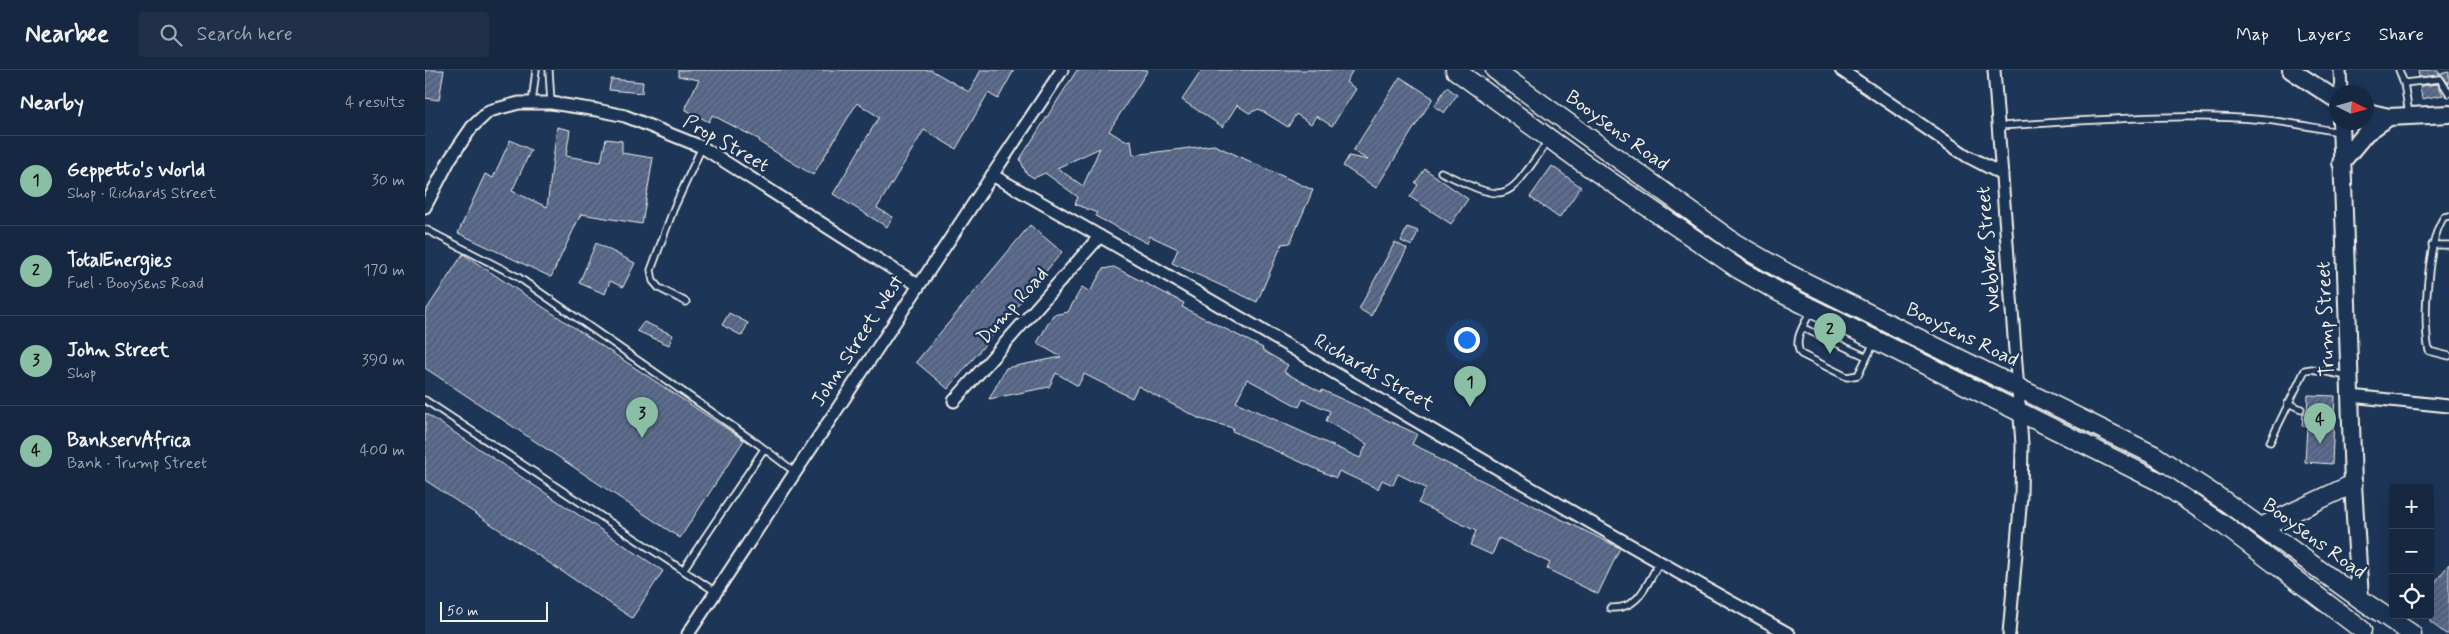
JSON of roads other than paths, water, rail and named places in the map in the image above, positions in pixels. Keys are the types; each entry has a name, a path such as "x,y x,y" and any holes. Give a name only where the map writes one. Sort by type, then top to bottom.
{"main road":[{"name":"Booysens Road","path":"1455,70 1549,139 1740,270 1812,309 2160,482 2189,500 2363,633"},
{"name":"Booysens Road","path":"1495,70 1749,251 1789,274 2154,455 2189,476 2360,599 2412,634"},
{"path":"2261,526 2353,484"},
{"name":"Trump Street","path":"2360,599 2363,633"}],"street":[{"name":"John Street West","path":"688,634 1062,70"},
{"path":"1841,70 1967,156 2002,174"},
{"name":"Webber Street","path":"1994,70 2021,413 2021,496 2009,634"},
{"path":"2291,70 2329,95"},
{"path":"2340,70 2341,85"},
{"name":"Prop Street","path":"425,207 450,159 472,127 489,112 519,103 551,103 625,116 702,147 918,285"},
{"path":"2374,114 2389,117 2449,114"},
{"path":"2341,163 2366,134 2389,117"},
{"name":"Trump Street","path":"2341,130 2353,484 2360,599"},
{"name":"Richards Street","path":"992,176 1325,366 1659,563 1789,634"},
{"name":"Dump Road","path":"954,400 1100,236"},
{"path":"2350,396 2449,406"}],"lane":[{"path":"532,103 536,70"},
{"path":"549,70 551,103"},
{"path":"2399,70 2405,83 2410,116"},
{"path":"2405,83 2440,79 2447,86 2449,93"},
{"path":"1998,126 2138,118 2239,118 2329,126"},
{"path":"1441,172 1481,191 1494,194 1507,192 1517,184 1549,139"},
{"path":"686,302 659,288 653,281 651,270 674,208 702,147"},
{"path":"2449,216 2444,217 2440,222 2433,245 2428,294 2429,351 2449,356"},
{"path":"425,229 518,277 795,472"},
{"path":"2433,245 2449,246"},
{"path":"1812,309 1797,341 1797,348 1801,354 1847,377 1858,375 1875,340"},
{"path":"1803,328 1867,357"},
{"path":"2270,442 2305,370 2312,369 2349,376"},
{"path":"425,400 716,592"},
{"path":"2288,404 2301,409"},
{"path":"683,570 764,449"},
{"path":"1610,608 1620,609 1633,603 1659,563"}],"place":[{"name":"TotalEnergies","path":"1830,354"},
{"name":"Geppetto's World","path":"1470,407"},
{"name":"John Street","path":"642,438"},
{"name":"BankservAfrica","path":"2320,444"}]}
